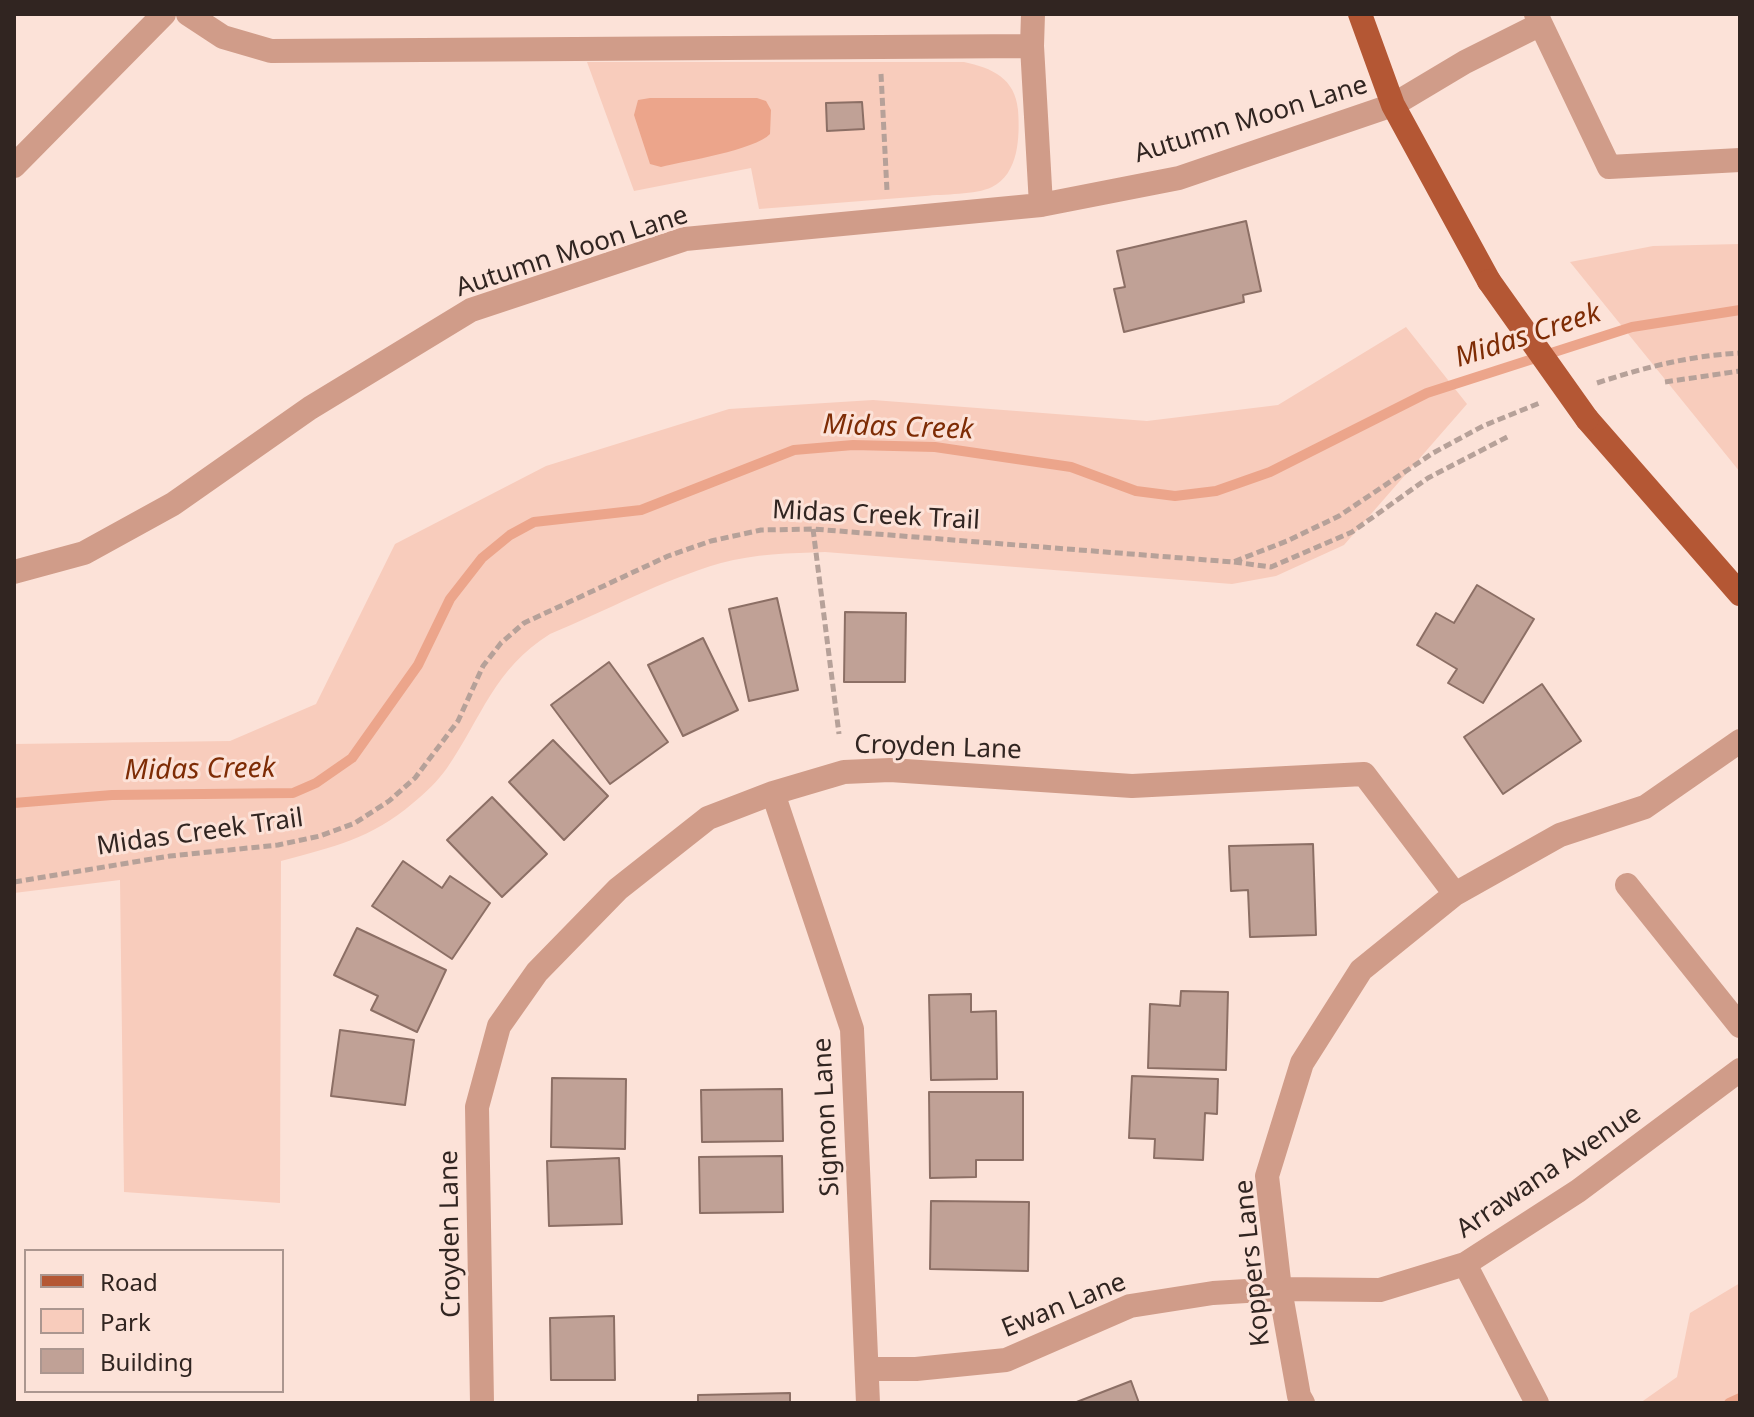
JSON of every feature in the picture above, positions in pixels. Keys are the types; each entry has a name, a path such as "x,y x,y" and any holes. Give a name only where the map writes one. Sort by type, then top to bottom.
{"main road":[{"path":"1360,14 1393,105 1489,281 1587,419 1740,594"}],"street":[{"path":"14,166 164,14"},
{"path":"188,14 223,37 271,51 1032,46"},
{"path":"1033,14 1041,205"},
{"path":"1538,20 1609,167 1740,160"},
{"name":"Autumn Moon Lane","path":"14,572 84,553 173,504 310,408 471,310 685,239 1041,205 1179,178 1393,105 1538,20"},
{"name":"Koppers Lane","path":"1303,1403 1299,1396 1280,1289 1267,1176 1302,1063 1361,970 1455,894 1560,835 1645,807 1740,741"},
{"name":"Croyden Lane","path":"482,1403 477,1107 499,1026 537,972 618,889 708,818 773,793 844,772 890,770 1132,786 1364,774 1455,894"},
{"name":"Sigmon Lane","path":"773,793 852,1029 868,1403"},
{"path":"1627,885 1740,1026"},
{"name":"Arrawana Avenue","path":"1280,1289 1380,1290 1465,1264 1578,1191 1740,1070"},
{"path":"1465,1264 1537,1403"},
{"name":"Ewan Lane","path":"868,1369 916,1369 1006,1360 1130,1306 1213,1293 1280,1289"}],"path":[{"path":"880,69 887,194"},
{"path":"1584,388 1652,365 1697,356 1740,353"},
{"path":"1665,382 1740,371"},
{"name":"Midas Creek Trail","path":"1233,562 1339,516 1433,453 1483,426 1557,397"},
{"name":"Midas Creek Trail","path":"14,882 170,856 278,845 320,836 355,823 389,801 415,778 458,721 483,666 501,643 524,623 668,556 711,541 761,530 813,529 1271,567 1352,532 1428,478 1509,436"},
{"path":"813,529 839,734"}],"green space":[{"path":"587,62 964,62 993,71 1012,90 1018,110 1016,153 1013,164 1001,181 985,190 959,194 759,209 751,168 634,191"},
{"path":"1740,244 1740,472 1570,262 1653,246"},
{"path":"1406,327 1467,404 1344,545 1276,576 1232,584 825,552 772,554 699,570 550,634 531,648 502,678 447,768 413,803 366,833 335,846 281,861 280,1203 124,1192 120,880 14,893 14,744 230,741 316,704 395,544 546,466 729,409 873,400 1147,421 1278,405"},
{"path":"1740,1283 1740,1403 1640,1403 1677,1377 1690,1313"}],"shaded area":[{"path":"757,98 766,101 771,110 770,134 750,145 719,154 661,167 650,164 634,115 638,100"}],"building":[{"path":"862,102 864,129 827,131 826,103"},
{"path":"1246,221 1261,291 1243,295 1244,302 1124,332 1114,289 1125,287 1117,251"},
{"path":"1477,585 1534,619 1483,703 1448,683 1457,669 1417,645 1436,613 1454,623"},
{"path":"777,598 798,690 749,701 729,609"},
{"path":"845,612 906,613 905,682 844,682"},
{"path":"703,638 738,710 683,736 648,665"},
{"path":"609,662 668,742 610,784 551,705"},
{"path":"1542,684 1581,741 1503,794 1464,737"},
{"path":"553,740 608,796 564,840 509,782"},
{"path":"492,797 547,854 502,897 447,840"},
{"path":"1313,844 1316,935 1250,937 1248,890 1231,891 1229,846"},
{"path":"403,861 442,888 450,876 490,903 452,959 372,906"},
{"path":"357,928 446,970 417,1032 371,1010 378,996 334,975"},
{"path":"1181,991 1228,992 1226,1070 1148,1068 1150,1004 1180,1006"},
{"path":"971,994 971,1012 996,1011 997,1079 931,1080 929,995"},
{"path":"340,1030 414,1040 405,1105 331,1096"},
{"path":"1132,1076 1218,1079 1217,1114 1205,1113 1203,1160 1154,1158 1155,1139 1129,1138"},
{"path":"552,1078 626,1079 625,1149 551,1147"},
{"path":"782,1089 783,1141 702,1142 701,1090"},
{"path":"929,1092 1023,1092 1023,1160 976,1160 976,1177 930,1178"},
{"path":"782,1156 783,1212 700,1213 699,1157"},
{"path":"619,1158 622,1224 549,1226 547,1161"},
{"path":"931,1201 1029,1202 1028,1271 930,1269"},
{"path":"614,1316 615,1380 551,1380 550,1318"},
{"path":"1131,1381 1139,1403 1074,1403"},
{"path":"790,1393 790,1403 698,1403 698,1395"}],"waterway":[{"name":"Midas Creek","path":"14,803 112,795 293,793 316,783 352,758 418,665 450,599 482,558 510,535 534,522 641,510 794,450 853,445 935,447 1071,467 1136,491 1175,496 1216,491 1270,472 1427,393 1632,327 1740,310"},
{"path":"1729,1403 1740,1398"}]}
